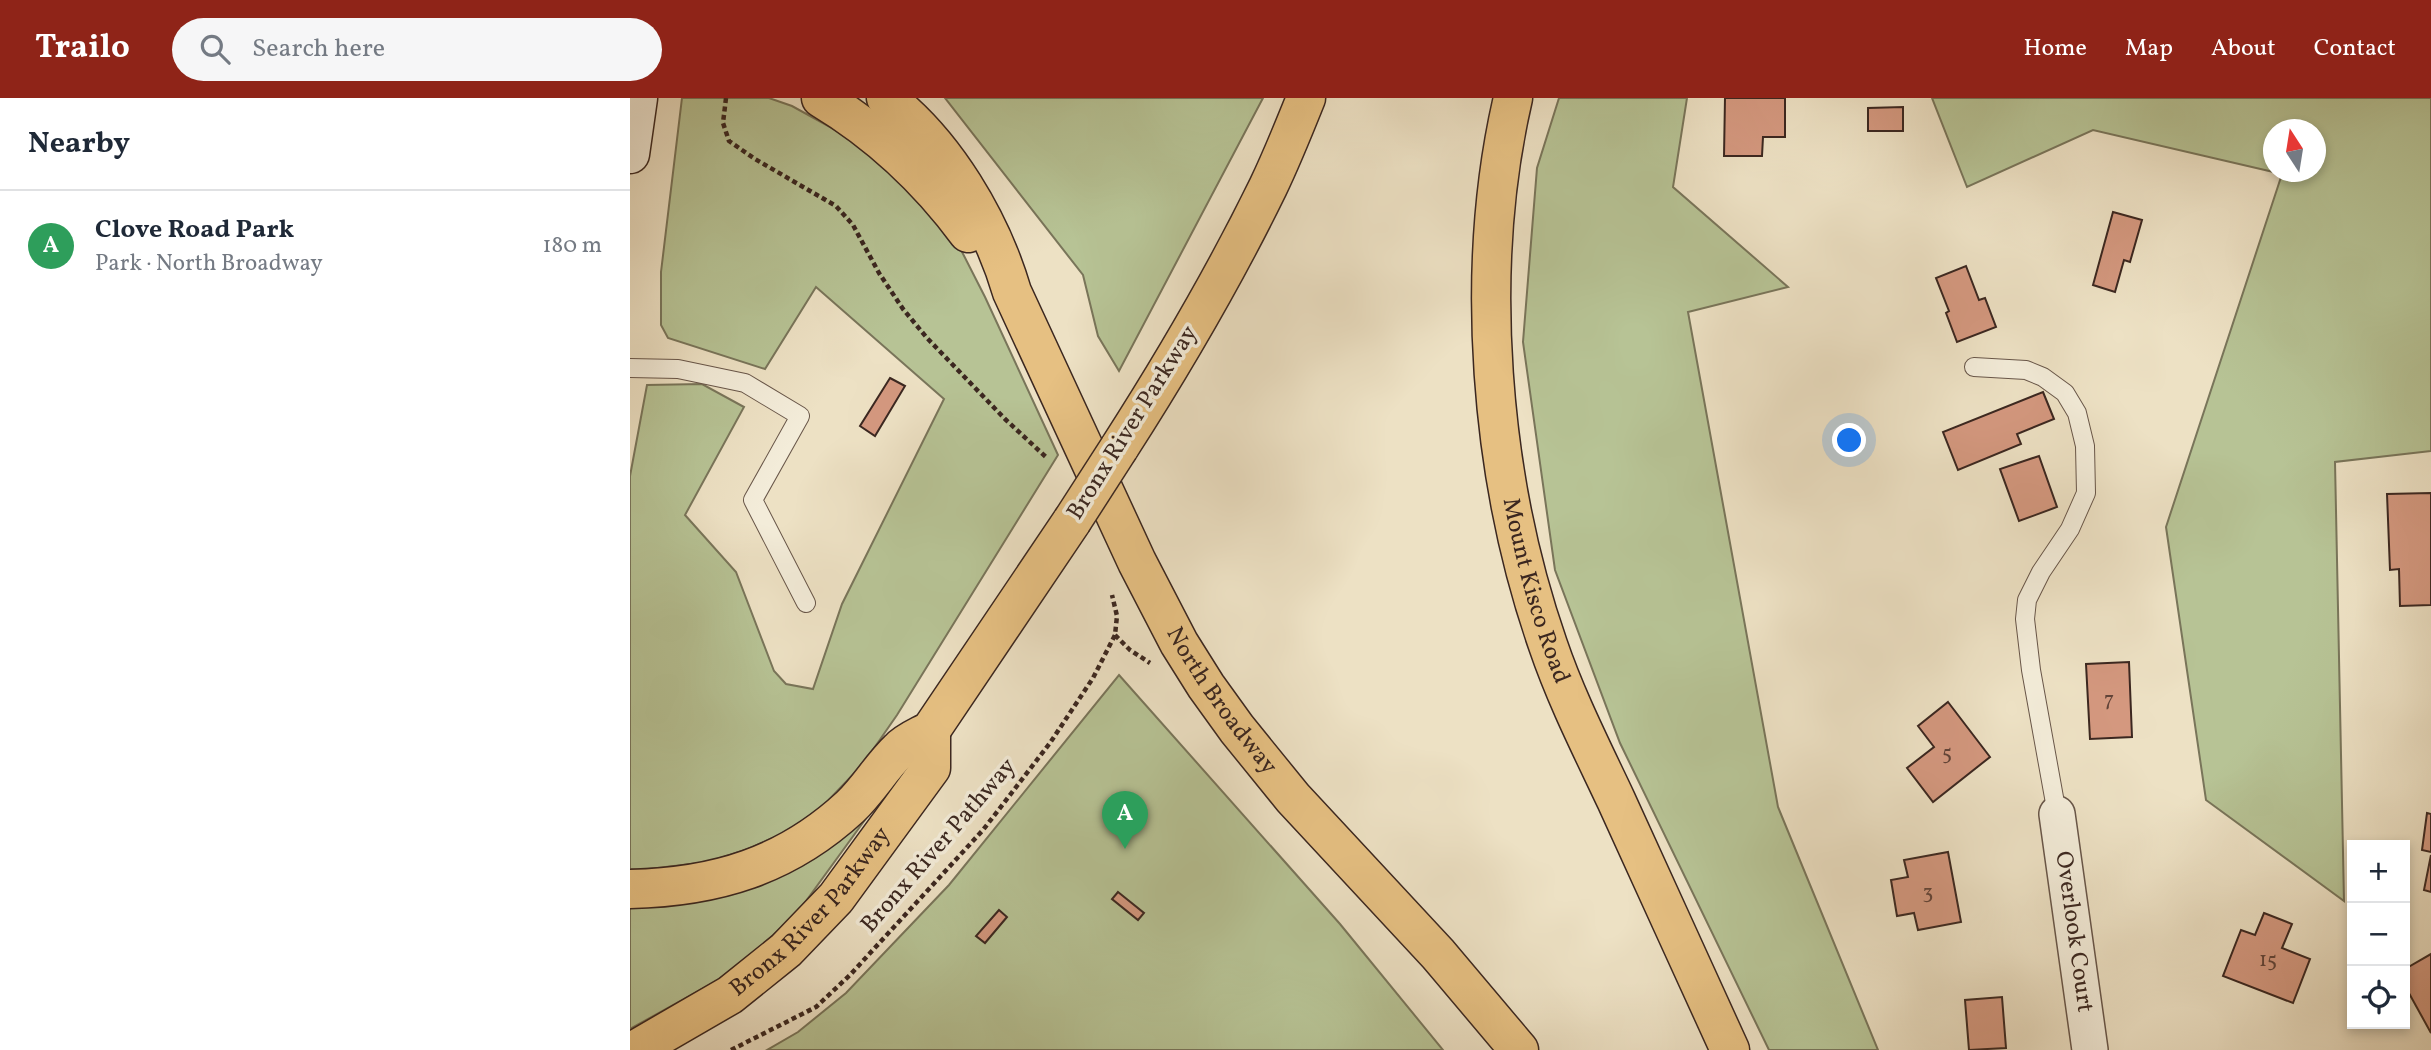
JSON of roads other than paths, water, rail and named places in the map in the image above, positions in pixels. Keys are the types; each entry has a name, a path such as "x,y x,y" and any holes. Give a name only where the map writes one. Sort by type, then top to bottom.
{"main road":[{"name":"North Broadway","path":"821,98 869,130 920,176 964,228 1012,292"},
{"name":"North Broadway","path":"886,98 912,121 958,178 1002,257 1012,292 1137,562 1179,643 1206,686 1293,798 1438,954 1519,1050"},
{"name":"Bronx River Parkway","path":"630,889 666,888 721,879 788,852 819,833 850,806 901,748 931,730 1072,521 1173,364 1269,186 1306,98"},
{"name":"Mount Kisco Road","path":"1513,98 1501,160 1495,216 1492,328 1505,469 1525,571 1548,646 1578,719 1730,1050"},
{"name":"Bronx River Parkway","path":"635,1050 730,995 786,950 836,898 931,768 931,730"}],"street":[{"path":"630,154 638,98"},
{"name":"Overlook Court","path":"2057,814 2090,1050"}],"lane":[{"path":"1974,367 2026,370 2043,377 2065,393 2077,413 2085,446 2086,492 2070,529 2041,572 2027,600 2025,619 2031,670 2057,814"},
{"path":"630,368 678,369 745,383 800,416 753,500 806,603"}],"place":[{"name":"Clove Road Park","path":"1125,849"}]}
